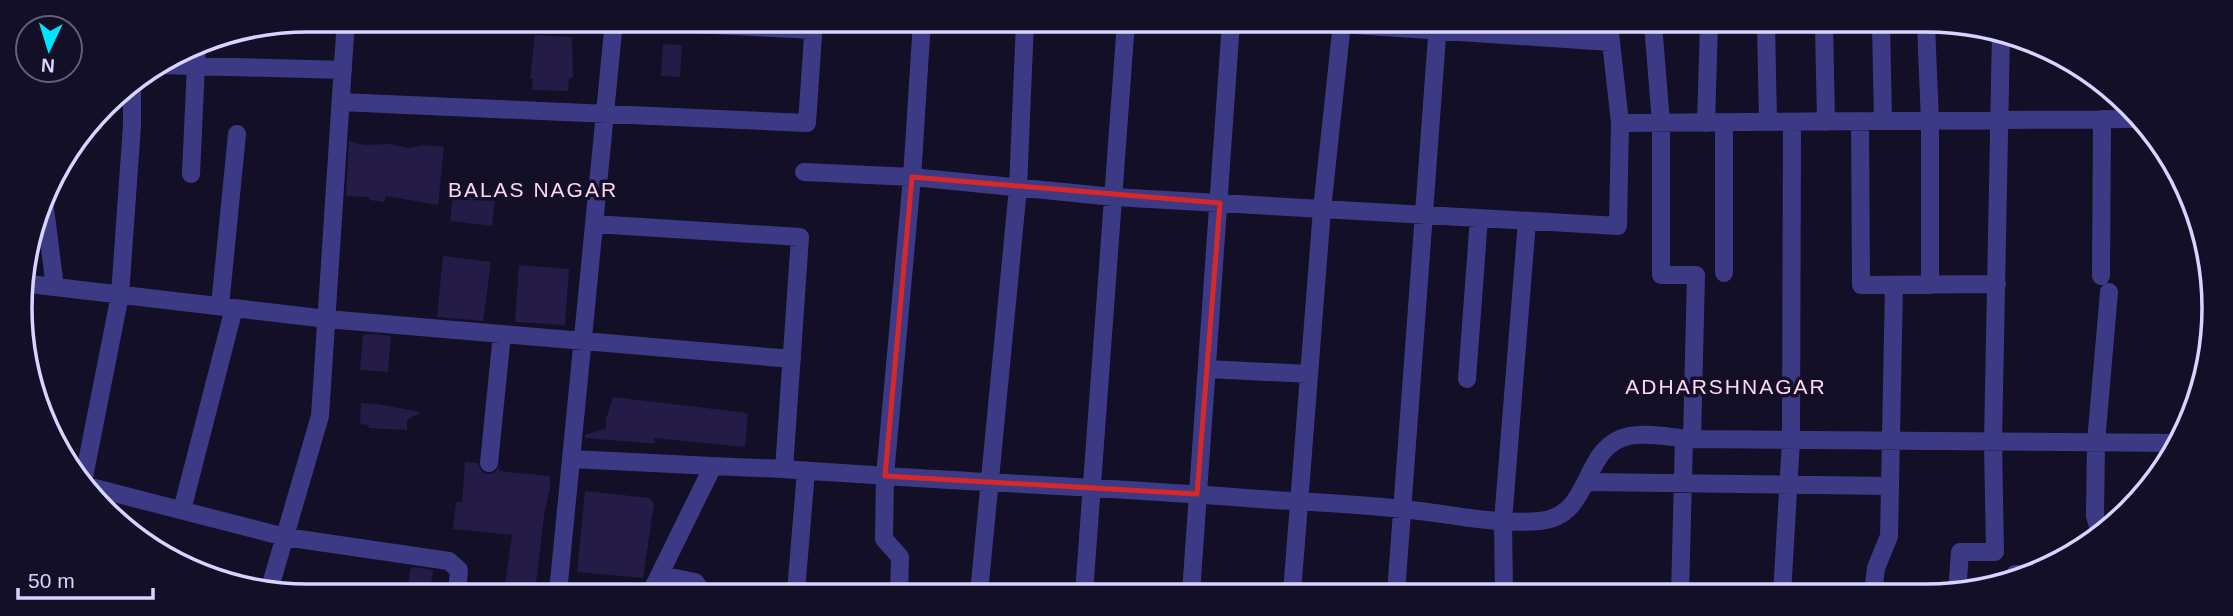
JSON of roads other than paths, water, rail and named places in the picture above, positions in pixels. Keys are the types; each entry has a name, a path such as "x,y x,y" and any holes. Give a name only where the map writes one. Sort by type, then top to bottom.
{"street":[{"path":"272,582 320,416 345,32"},
{"path":"559,584 611,32"},
{"path":"341,102 807,123 814,32"},
{"path":"899,584 900,557 884,539 885,476 912,177 921,32"},
{"path":"980,584 1018,188 1025,32"},
{"path":"1085,584 1125,32"},
{"path":"1192,584 1230,32"},
{"path":"1293,584 1335,32"},
{"path":"1396,584 1438,32"},
{"path":"804,173 912,177 1114,197 1618,226 1620,123 1610,32"},
{"path":"1654,32 1661,123 1661,275 1696,275 1688,439 1683,484 1680,584"},
{"path":"1709,32 1724,273"},
{"path":"1766,32 1768,122"},
{"path":"1824,32 1826,122"},
{"path":"1881,32 1883,121"},
{"path":"1926,32 1930,121 1930,285"},
{"path":"1958,582 1960,552 1995,552 1993,441 2001,42"},
{"path":"191,174 196,55"},
{"path":"177,65 343,70"},
{"path":"84,470 120,295 132,95"},
{"path":"2097,524 2095,516 2096,442 2105,284 2102,119"},
{"path":"1620,123 2127,119"},
{"path":"1860,121 1861,285"},
{"path":"1783,584 1791,440 1792,122"},
{"path":"182,510 227,307 237,134"},
{"path":"46,218 55,287"},
{"path":"1467,379 1479,218"},
{"path":"1504,584 1503,521 1527,221"},
{"path":"594,224 800,237 784,468"},
{"path":"1861,285 1997,284"},
{"path":"33,285 327,319 792,359"},
{"path":"1861,285 1894,309"},
{"path":"1874,584 1876,568 1889,536 1894,285"},
{"path":"489,463 502,334"},
{"path":"1207,369 1309,374"},
{"path":"571,459 784,468 990,484 1197,494 1536,522 1559,517 1566,512 1587,482 1602,451 1620,439 1644,434 1688,439 2166,443"},
{"path":"655,584 713,466"},
{"path":"797,584 806,471"},
{"path":"1587,482 1890,486"},
{"path":"100,490 285,537 449,561 459,570 458,584"},
{"path":"660,575 696,584"}],"district":[{"name":"BALAS NAGAR","path":"533,190"},
{"name":"ADHARSHNAGAR","path":"1726,387"}]}
